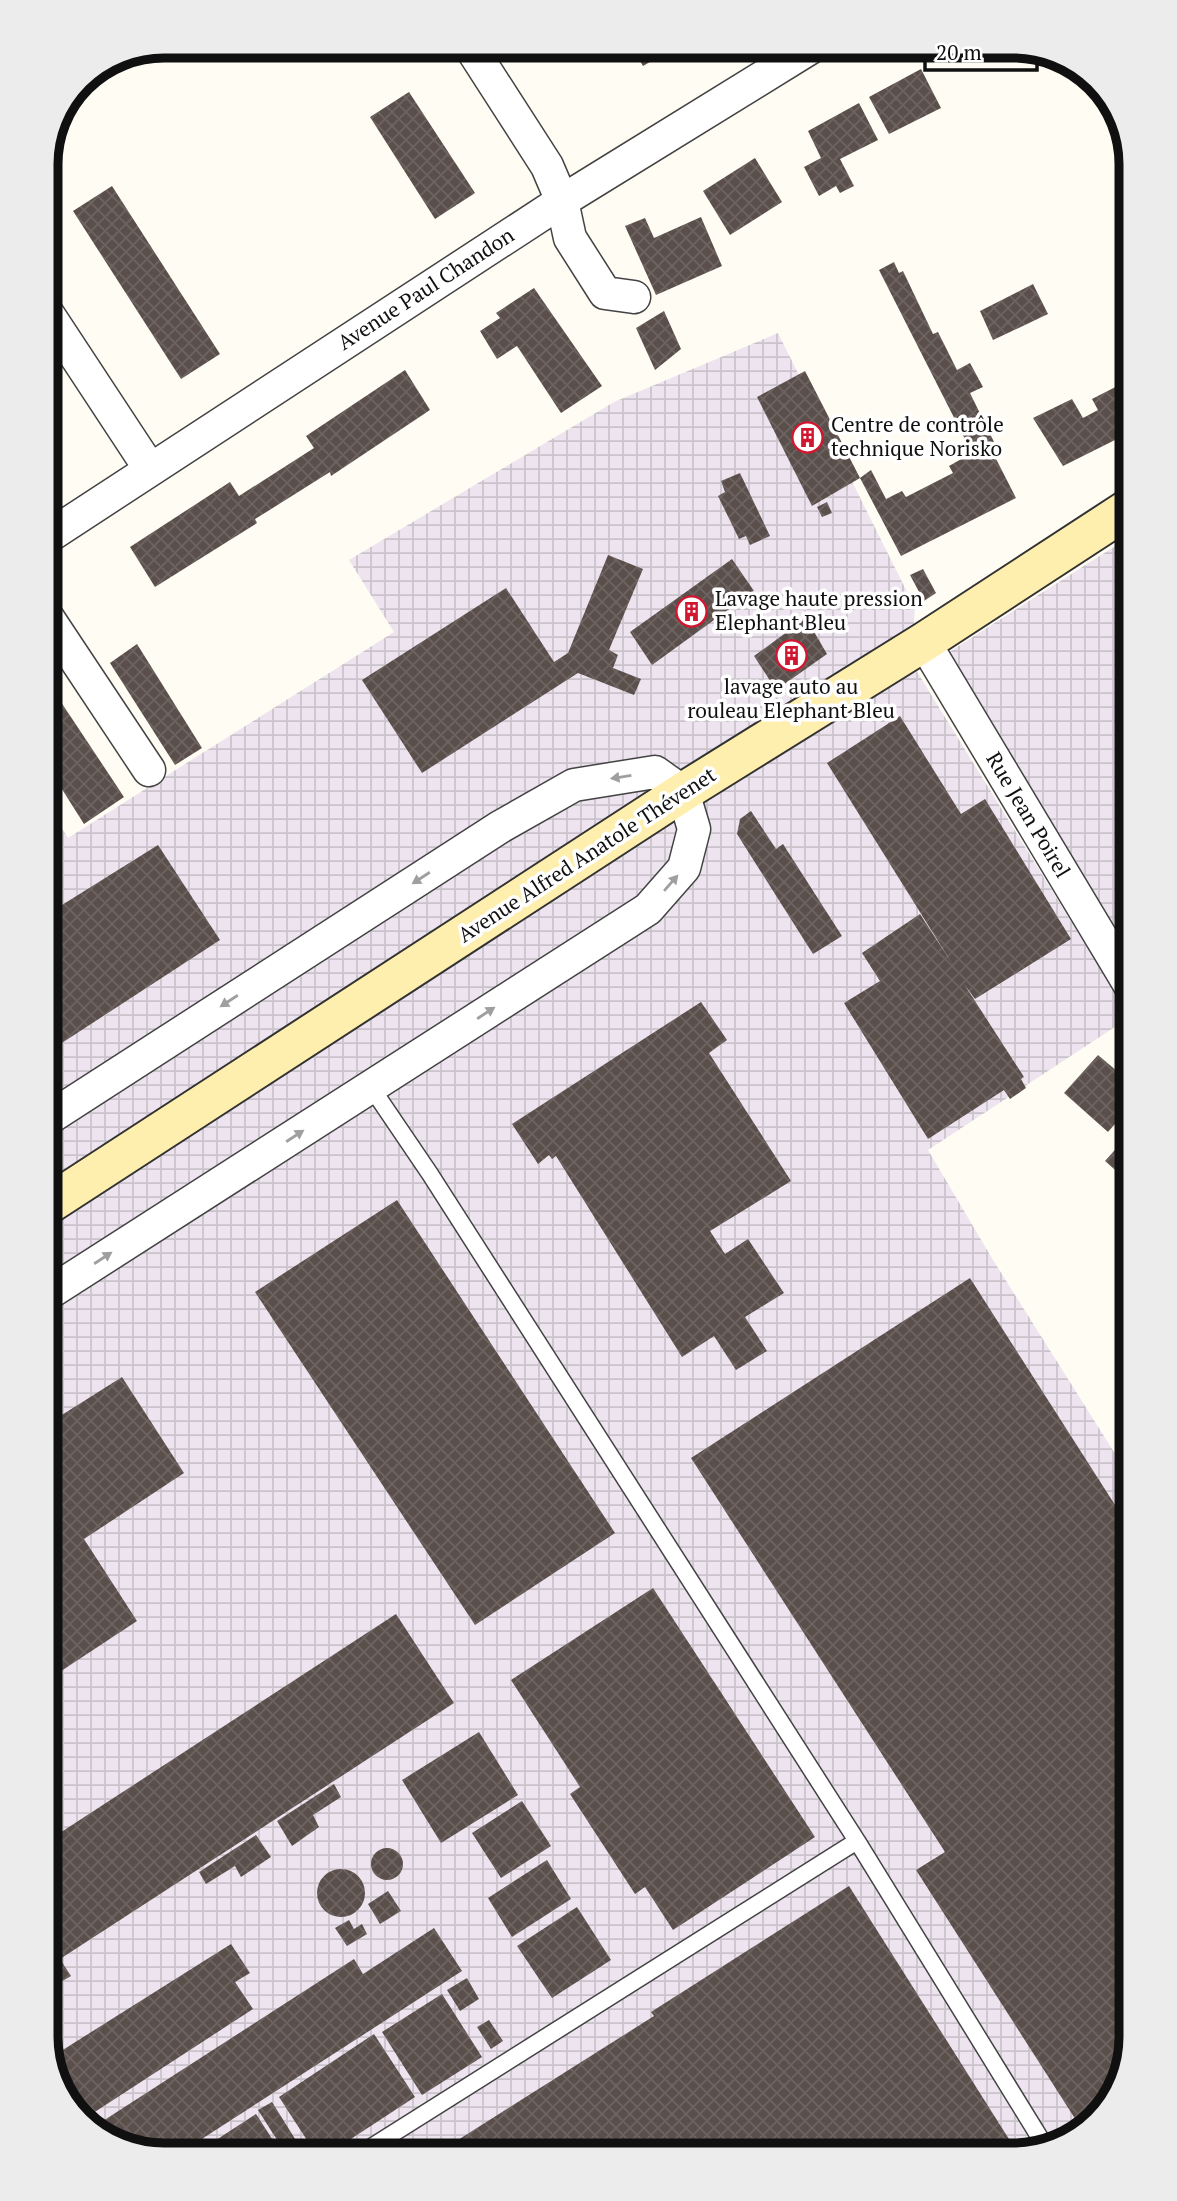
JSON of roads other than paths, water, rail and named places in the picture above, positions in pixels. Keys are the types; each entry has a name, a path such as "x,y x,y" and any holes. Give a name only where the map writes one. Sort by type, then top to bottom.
{"main road":[{"name":"Avenue Alfred Anatole Thévenet","path":"58,1198 683,792 924,642 1119,515"}],"street":[{"path":"478,58 547,166 562,201 570,237 605,293 634,297"},
{"name":"Avenue Paul Chandon","path":"58,530 562,201 794,58"},
{"path":"58,329 150,469"},
{"path":"58,633 149,770"},
{"name":"Rue Jean Poirel","path":"924,642 1119,965"},
{"path":"58,1112 500,827 574,785 655,772 683,792 694,829 684,868 648,909 58,1287"}],"lane":[{"path":"370,1087 430,1174 857,1842 1041,2139"},
{"path":"378,2143 857,1842"}],"place":[{"name":"Centre de contrôle technique Norisko","path":"808,437"},
{"name":"Lavage haute pression Elephant Bleu","path":"692,611"},
{"name":"lavage auto au rouleau Elephant Bleu","path":"791,655"}]}
